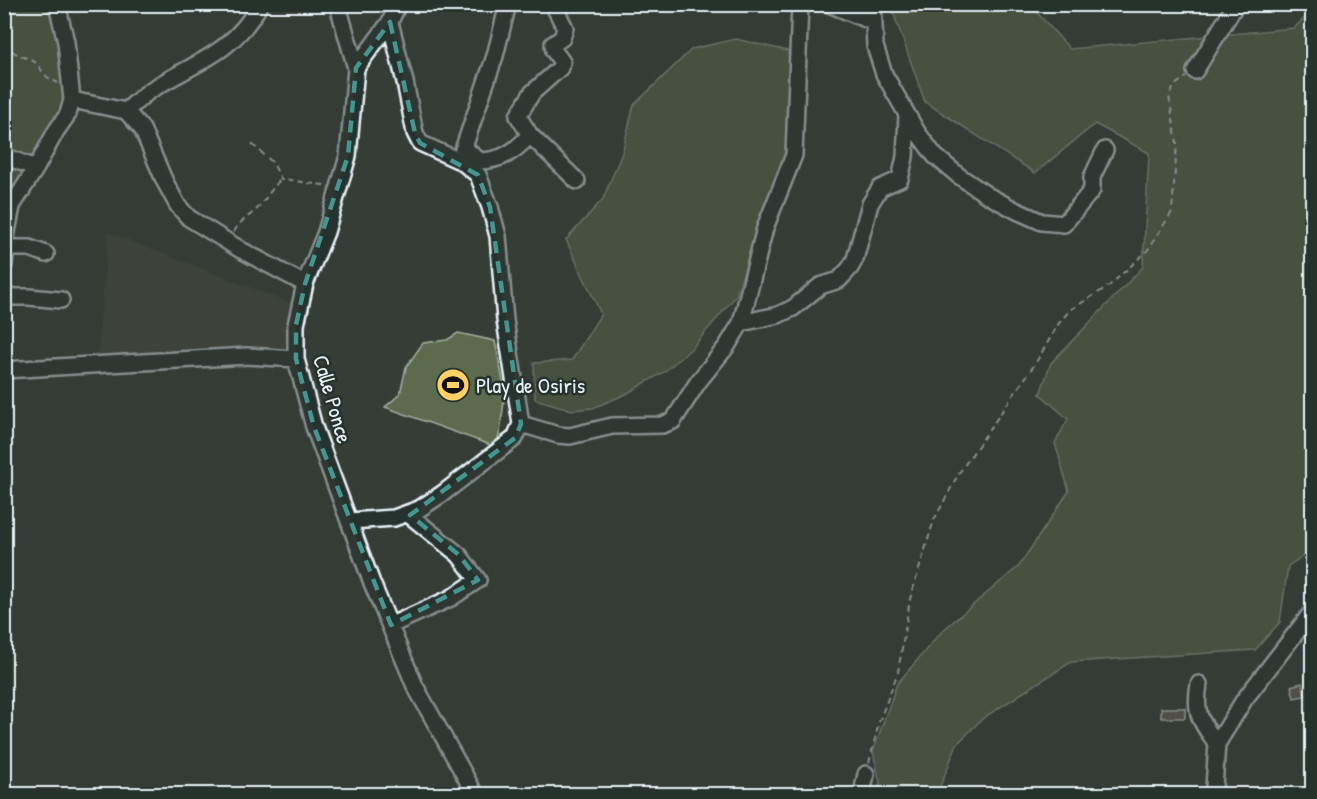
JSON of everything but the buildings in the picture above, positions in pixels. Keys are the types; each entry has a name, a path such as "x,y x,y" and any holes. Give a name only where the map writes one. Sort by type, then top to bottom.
{"street":[{"path":"4,265 6,232 12,206 68,114 71,93 68,54 57,4"},
{"path":"126,111 150,91 208,60 227,46 242,33 260,4"},
{"path":"341,4 340,13 356,68"},
{"name":"Calle Ponce","path":"398,4 390,22 356,68 351,99 348,156 326,232 305,284 297,325 296,359 314,427 372,583 415,686 475,795"},
{"path":"462,156 495,56 508,4"},
{"path":"553,4 565,28 562,38 553,44 554,51 562,62 560,68 532,93 518,116 530,135 577,181"},
{"path":"521,424 558,435 570,436 612,426 662,425 673,421 698,382 727,346 741,323 765,228 794,155 800,4"},
{"path":"829,4 873,22"},
{"path":"873,4 875,46 884,74 917,132 935,156 987,195 1042,222 1064,224 1092,190 1092,177 1105,150"},
{"path":"1195,71 1236,4"},
{"path":"350,521 394,518 408,514 442,494 507,445 515,438 521,424 505,320 498,236 478,175 462,156 430,149 420,143 415,133 390,22"},
{"path":"71,93 126,111 142,129 165,182 178,206 189,218 229,243 305,284"},
{"path":"741,323 778,315 792,308 820,286 839,280 850,268 855,259 870,204 880,188 900,179 905,157 907,115"},
{"path":"462,156 469,152 480,161 498,160 530,135"},
{"path":"4,156 36,168"},
{"path":"6,248 30,248 46,254"},
{"path":"4,297 61,300"},
{"path":"4,370 247,356 296,359"},
{"path":"390,625 451,598 478,580 459,555 408,514"},
{"path":"1216,795 1214,787 1217,744 1244,700 1312,612"},
{"path":"1199,684 1196,706 1200,722 1217,744"},
{"path":"862,795 866,774"}],"path":[{"path":"5,45 15,53 35,62 46,77 71,93"},
{"path":"866,774 879,722 898,672 910,599 934,520 958,473 1035,364 1059,323 1070,310 1109,286 1148,251 1172,212 1177,143 1169,96 1175,85 1195,71"},
{"path":"252,144 273,163 281,179"},
{"path":"229,243 240,221 257,209 269,191 281,179 314,185 339,185"}],"highlighted area":[{"path":"390,22 415,133 420,143 478,175 490,207 521,424 515,438 410,515 459,555 478,580 391,625 314,427 296,359 296,325 305,284 348,156 356,68"}],"shaded area":[{"path":"108,232 291,303 284,351 97,358"}],"green space":[{"path":"5,5 51,5 67,103 5,207"},
{"path":"894,5 1030,5 1070,49 1294,28 1312,11 1312,156 1310,170 1312,171 1312,550 1288,566 1280,622 1255,650 1071,662 983,718 957,744 937,794 878,794 880,782 873,752 897,684 942,631 1019,566 1069,491 1055,443 1068,419 1040,394 1051,363 1143,267 1149,153 1095,124 1035,173 925,102 892,9"},
{"path":"736,39 788,51 791,86 786,156 760,219 736,296 692,348 664,372 626,394 593,408 572,410 535,399 534,363 572,360 601,314 566,240 603,199 622,153 634,105 692,49"},
{"name":"Play de Osiris","path":"458,333 495,341 505,391 496,447 385,407 400,394 406,367 423,343 447,340"}],"place":[{"name":"Play de Osiris","path":"453,385"}]}
